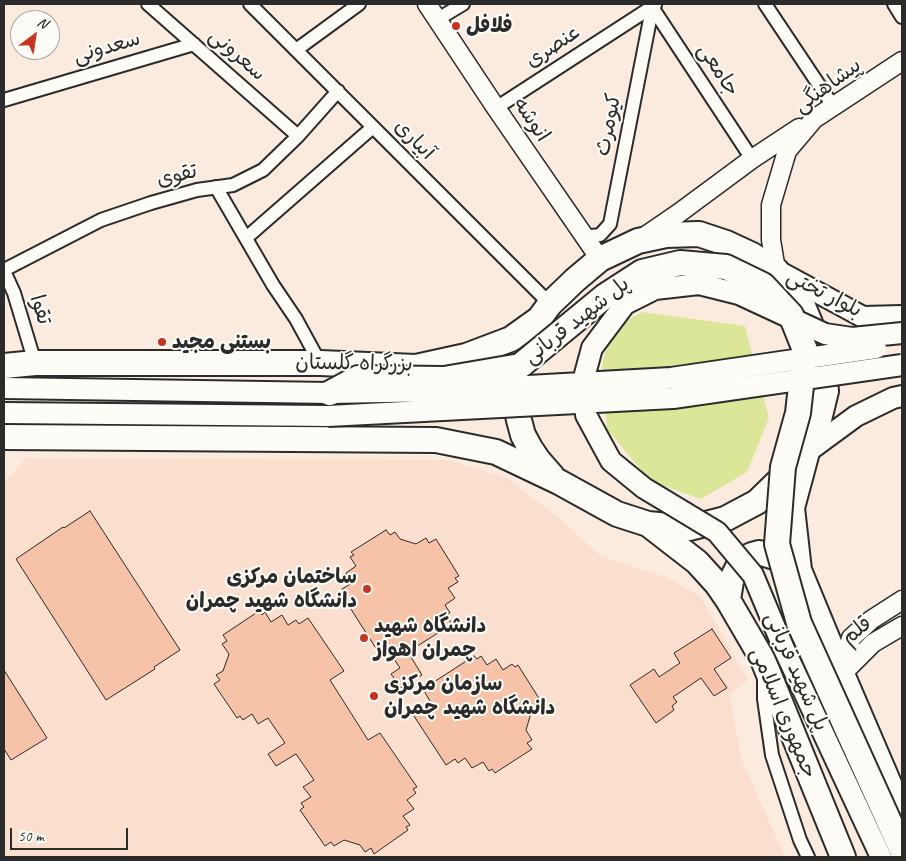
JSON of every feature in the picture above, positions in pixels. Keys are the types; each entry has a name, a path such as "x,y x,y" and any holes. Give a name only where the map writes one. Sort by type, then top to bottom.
{"highway":[{"name":"بزرگراه گلستان","path":"4,366 35,363 320,363 416,367 466,356 511,339 600,259 638,241 666,235 699,234 726,243 752,255 776,270"},
{"name":"پل شهید قربانی","path":"329,404 358,378 444,379 520,366 605,296 642,272 680,263 726,267 763,285 791,315 805,350 798,413 783,467 777,544 799,623 902,850"},
{"path":"776,270 803,306 820,347 826,391 818,424 792,508 799,570 902,814"},
{"path":"544,311 530,332 518,360 515,391 516,406 523,435 530,448 548,472 559,482"},
{"path":"4,438 436,440 496,452 559,482 617,514 648,524 690,528 726,519 757,502 808,452"},
{"name":"جمهوری اسلامی","path":"648,524 697,562 717,584 763,660 842,857"},
{"path":"728,600 731,581 740,563 752,554 766,554 788,561 799,570"}],"main road":[{"name":"بلوار تختی","path":"776,270 863,317 902,316"},
{"name":"پل شهید قربانی","path":"881,857 784,649 753,575 717,532 644,488 611,461 586,415 585,374 592,348 625,304 655,289 699,284 739,294 825,334 852,338 902,332"},
{"name":"پل شهید قربانی","path":"329,404 439,391 671,378 902,344"},
{"path":"4,413 329,404 673,398 902,365"},
{"path":"4,388 329,404"},
{"path":"808,452 856,416 893,398 902,396"}],"street":[{"name":"سعرونی","path":"148,4 298,136"},
{"name":"آبیاری","path":"250,4 373,127 544,311"},
{"path":"296,50 359,4"},
{"name":"انوشه","path":"428,4 583,237 600,259"},
{"path":"438,19 463,4"},
{"path":"765,4 833,106"},
{"path":"894,4 902,17"},
{"name":"عنصری","path":"496,108 653,5"},
{"name":"جامعی","path":"653,5 752,159"},
{"name":"کیومرث","path":"583,237 600,235 610,224 653,5"},
{"name":"سعدونی","path":"4,100 194,44"},
{"name":"پیشاهنگی","path":"776,270 771,240 771,205 787,151 814,119 902,61"},
{"name":"تقوی","path":"4,270 101,220 197,190 233,185 263,170 298,136 338,91"},
{"path":"638,241 680,213 752,159 814,119"},
{"path":"246,238 373,127"},
{"path":"216,187 273,284 296,319 320,363"},
{"name":"تقوا","path":"4,270 14,292 35,363"},
{"path":"842,674 851,638 871,620 902,600"},
{"name":"قلم","path":"842,674 873,643 902,626"},
{"path":"763,660 764,699 772,755 800,840 808,857"}],"shaded area":[{"name":"دانشگاه شهید چمران اهواز","path":"26,458 449,460 507,478 560,519 601,556 666,577 700,596 748,680 730,694 741,758 785,857 4,857 4,482"}],"green space":[{"path":"642,312 745,326 769,418 747,472 701,499 650,481 607,429 602,366 611,329"}],"building":[{"path":"90,511 180,650 154,667 155,669 106,700 16,559"},
{"name":"ساختمان مرکزی دانشگاه شهید چمران","path":"386,530 390,535 395,532 400,539 416,544 426,538 429,543 436,539 459,576 455,578 458,582 448,588 455,598 445,605 450,613 446,615 452,624 408,652 422,675 401,688 391,674 400,668 385,645 377,650 342,595 345,593 342,589 352,583 346,573 356,566 350,557 354,555 351,552"},
{"path":"259,611 262,615 265,612 271,622 282,615 288,625 296,620 299,624 308,618 344,671 330,680 368,740 380,733 417,787 413,789 416,793 407,800 414,809 403,816 410,825 406,827 408,830 374,854 371,848 365,852 360,845 344,840 334,846 331,842 325,846 300,810 304,807 301,803 311,797 303,787 314,780 296,754 276,766 268,754 285,743 268,718 258,724 252,714 243,720 240,716 237,718 214,684 220,680 216,675 223,671 229,654 222,644 227,641 223,635"},
{"path":"712,629 731,658 714,669 727,688 714,696 701,678 673,697 677,702 672,706 674,710 656,723 630,685 654,669 659,677 680,663 674,653"},
{"path":"474,656 477,659 481,656 487,665 496,659 503,670 512,664 515,667 518,665 540,700 535,703 538,709 531,713 526,730 532,740 527,743 532,749 495,773 492,769 489,771 483,762 472,768 465,758 458,763 455,759 446,765 412,713 430,701 423,689"},
{"path":"4,670 47,738 11,760 4,749"}],"place":[{"name":"فلافل","path":"456,26"},
{"name":"بستنی مجید","path":"162,342"},
{"name":"ساختمان مرکزی دانشگاه شهید چمران","path":"367,589"},
{"name":"دانشگاه شهید چمران اهواز","path":"364,638"},
{"name":"سازمان مرکزی دانشگاه شهید چمران","path":"374,696"}]}
